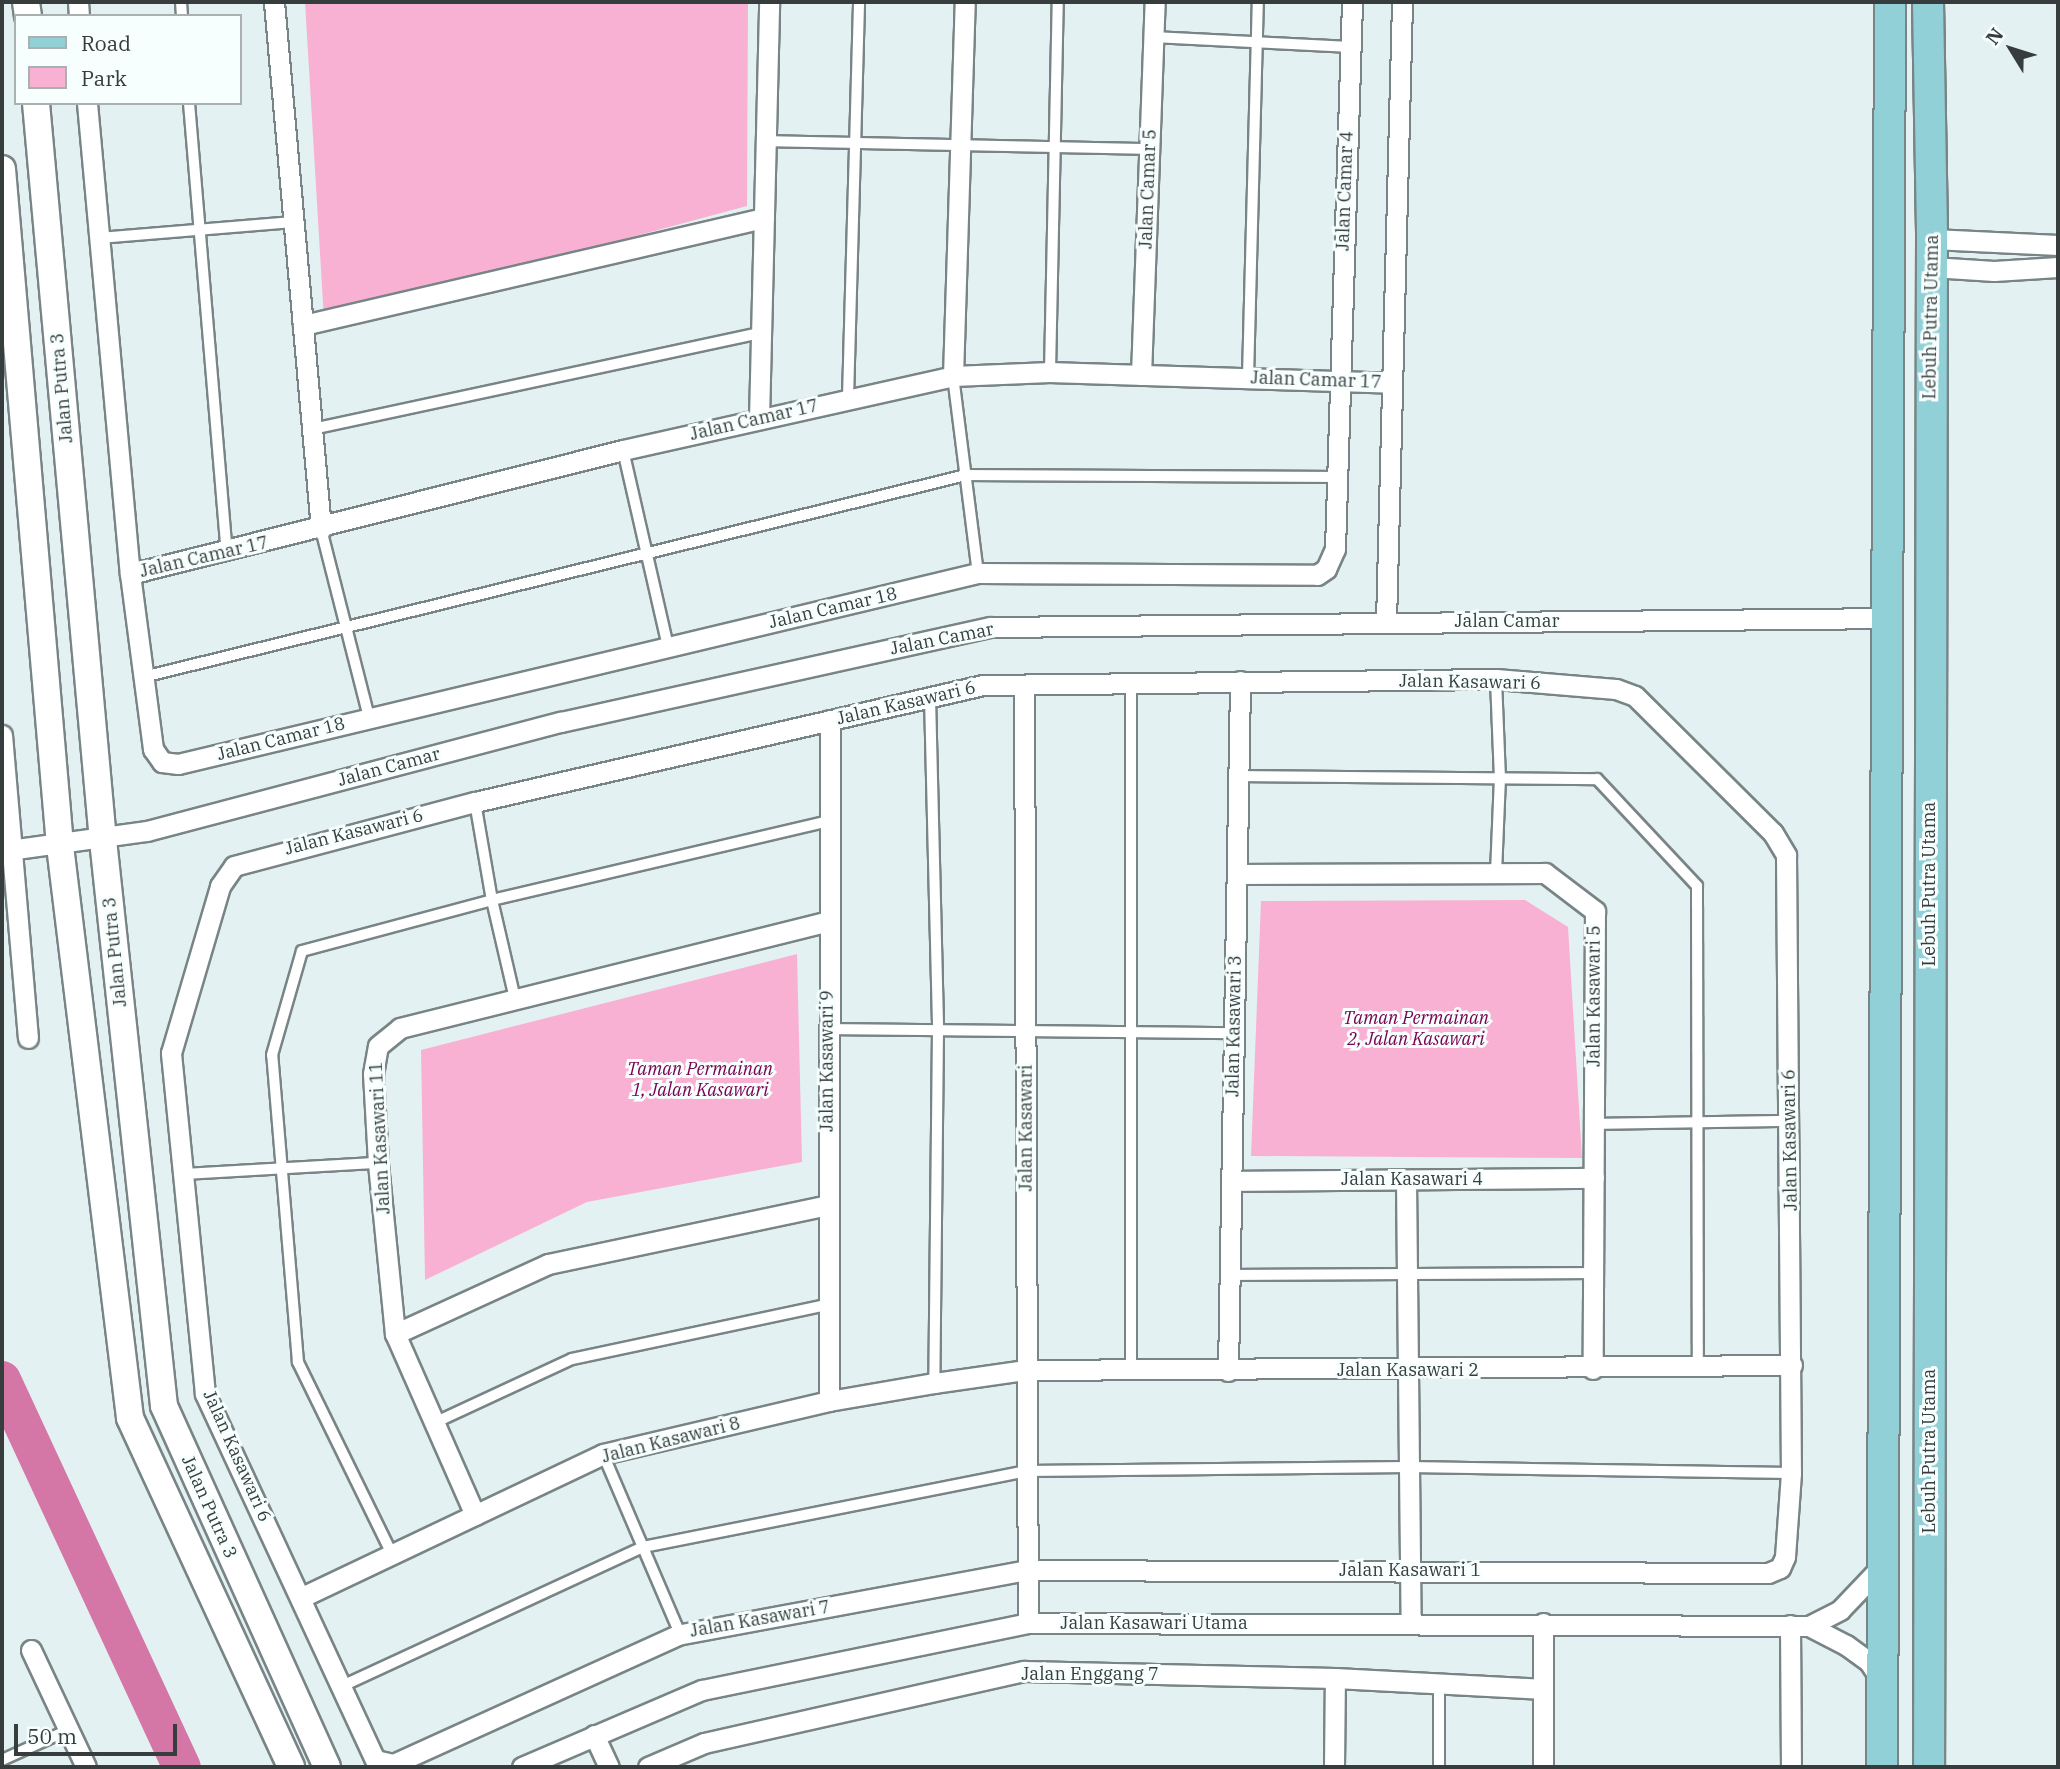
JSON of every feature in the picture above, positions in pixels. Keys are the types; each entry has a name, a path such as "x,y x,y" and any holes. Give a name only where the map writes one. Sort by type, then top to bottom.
{"main road":[{"path":"1882,1767 1890,2"},
{"name":"Lebuh Putra Utama","path":"1928,2 1932,253 1929,1767"}],"street":[{"path":"274,2 321,529"},
{"path":"759,419 769,2"},
{"path":"953,376 965,2"},
{"name":"Jalan Camar 5","path":"1141,376 1155,2"},
{"name":"Jalan Camar 4","path":"1337,381 1352,2"},
{"path":"1386,622 1402,2"},
{"name":"Jalan Putra 3","path":"36,105 103,840 164,1406 327,1767"},
{"path":"87,105 130,574 143,677"},
{"name":"Jalan Putra 3","path":"2,169 60,846 130,1418 291,1767"},
{"path":"303,325 764,218"},
{"path":"1932,253 2058,245"},
{"path":"1932,253 1994,271 2058,267"},
{"name":"Jalan Camar 17","path":"130,574 227,553 623,450 953,376 1050,372 1391,383"},
{"name":"Jalan Camar 18","path":"143,677 153,749 162,762 178,764 978,573 1317,575 1326,569 1335,549 1337,381"},
{"name":"Jalan Camar","path":"7,851 103,840 561,722 989,627 1888,618"},
{"name":"Jalan Kasawari 6","path":"393,1764 380,1764 372,1755 302,1597 205,1394 171,1053 225,875 243,860 475,802 983,685 1024,686 1130,681 1496,679 1616,689 1635,695 1781,843 1787,868 1792,1365 1791,1473 1785,1557"},
{"name":"Jalan Kasawari 3","path":"1228,1371 1240,681"},
{"name":"Jalan Kasawari","path":"1024,686 1028,1623"},
{"name":"Jalan Kasawari 9","path":"829,1401 826,1029 830,720"},
{"path":"2,735 7,851 28,1038"},
{"name":"Jalan Kasawari 5","path":"1237,874 1545,873 1595,911 1593,1369"},
{"name":"Jalan Kasawari 11","path":"475,1515 395,1334 378,1163 373,1074 378,1046 400,1028 828,921"},
{"name":"Jalan Kasawari 4","path":"1231,1181 1594,1178"},
{"path":"1406,1180 1411,1622"},
{"path":"395,1334 548,1264 827,1205"},
{"name":"Jalan Kasawari 2","path":"1025,1370 1593,1369 1792,1365"},
{"name":"Jalan Kasawari 8","path":"302,1597 603,1454 829,1401 1025,1370"},
{"name":"Jalan Kasawari 1","path":"1027,1570 1769,1573 1780,1568 1785,1557"},
{"path":"1800,1625 1847,1604 1883,1564"},
{"name":"Jalan Kasawari 7","path":"393,1764 680,1634 1027,1570"},
{"name":"Jalan Kasawari Utama","path":"522,1767 702,1690 1028,1623 1800,1625"},
{"path":"1543,1623 1543,1767"},
{"path":"1800,1625 1846,1644 1869,1662 1882,1682"},
{"path":"1791,1767 1800,1625"},
{"path":"31,1650 86,1767"},
{"name":"Jalan Enggang 7","path":"649,1767 704,1743 1024,1671 1335,1678 1543,1689"},
{"path":"1334,1767 1335,1678"},
{"path":"594,1735 608,1767"}],"lane":[{"path":"848,398 859,2"},
{"path":"1050,372 1058,2"},
{"path":"1248,377 1258,2"},
{"path":"1153,37 1351,47"},
{"path":"189,105 227,553"},
{"path":"766,141 856,140 1149,149"},
{"path":"99,238 294,222"},
{"path":"312,429 761,332"},
{"path":"953,376 978,573"},
{"path":"623,450 644,554 668,646"},
{"path":"143,677 966,475 1337,477"},
{"path":"321,529 369,718"},
{"path":"1496,679 1500,779 1496,873"},
{"path":"1130,681 1131,1371"},
{"path":"930,697 938,1030 934,1383"},
{"path":"1238,776 1597,779 1697,886 1698,1366"},
{"path":"475,802 492,900 515,999"},
{"path":"392,1554 298,1362 272,1055 303,951 492,900 829,821"},
{"path":"826,1029 1234,1032"},
{"path":"1594,1124 1790,1121"},
{"path":"185,1174 378,1163"},
{"path":"1230,1275 1593,1273"},
{"path":"434,1423 572,1359 827,1305"},
{"path":"603,1454 680,1634"},
{"path":"341,1687 643,1547 1027,1471 1409,1467 1791,1473"},
{"path":"1439,1683 1439,1767"},
{"path":"2,1760 68,1730"}],"green space":[{"path":"305,2 748,2 747,206 324,320"},
{"name":"Taman Permainan 2, Jalan Kasawari","path":"1525,900 1568,927 1582,1158 1251,1156 1261,901"},
{"name":"Taman Permainan 1, Jalan Kasawari","path":"797,954 802,1162 587,1202 425,1280 421,1050"}],"waterway":[{"path":"2,1380 182,1767"}]}
